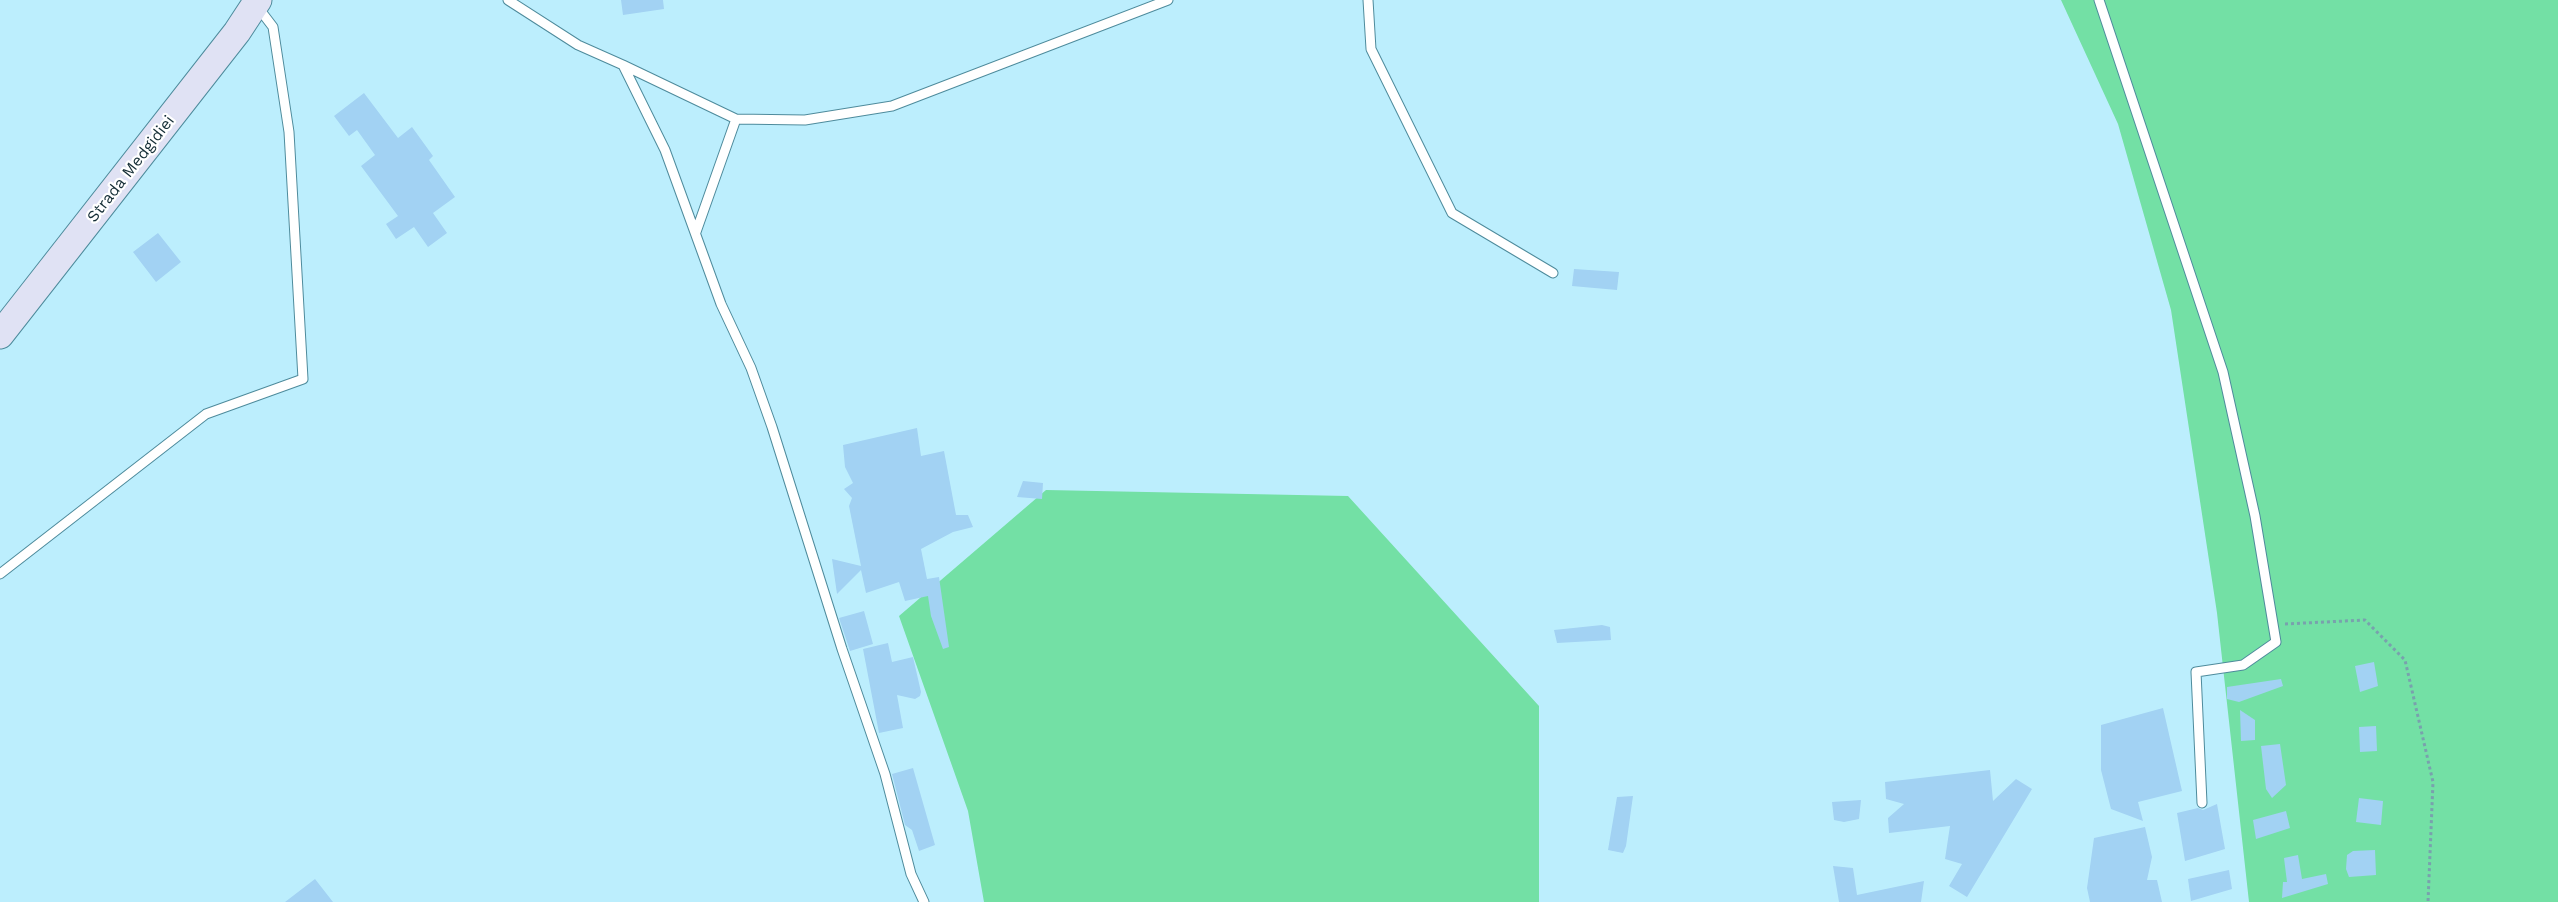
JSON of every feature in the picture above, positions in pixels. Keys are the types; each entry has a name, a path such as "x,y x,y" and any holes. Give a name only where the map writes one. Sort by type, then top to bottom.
{"main road":[{"name":"Strada Medgidiei","path":"0,335 237,32 257,2"}],"lane":[{"path":"508,0 578,45 736,119 805,120 892,106 1168,0"},
{"path":"1368,0 1371,48 1452,213 1553,273"},
{"path":"2099,0 2223,372 2255,516 2276,642 2243,665 2196,672 2202,803"},
{"path":"0,574 206,414 303,379 289,132 273,27 257,2"},
{"path":"623,65 665,150 721,304 751,368 885,774 911,874 924,902"},
{"path":"696,232 736,119"}],"path":[{"path":"2273,625 2365,620 2405,660 2433,782 2428,902"}],"green space":[{"path":"2061,0 2558,0 2558,902 2249,902 2217,613 2171,310 2118,124"},
{"path":"1046,490 1348,496 1539,706 1539,902 984,902 968,811 899,616"}],"building":[{"path":"621,0 663,0 664,9 623,15"},
{"path":"364,93 398,138 412,127 433,156 429,160 455,197 433,213 447,233 428,247 414,227 396,239 386,224 398,216 361,166 375,155 357,130 349,136 334,116"},
{"path":"158,233 181,262 156,282 133,252"},
{"path":"1574,269 1619,272 1617,290 1572,286"},
{"path":"917,428 921,456 944,451 956,515 968,515 973,527 953,532 921,549 927,579 939,577 949,647 943,649 931,616 928,596 905,601 899,582 866,593 861,570 837,594 832,559 861,566 849,506 852,498 844,489 853,483 845,467 843,445"},
{"path":"1023,481 1043,483 1042,499 1017,497"},
{"path":"864,611 873,644 850,651 839,618"},
{"path":"1602,625 1610,627 1611,640 1557,643 1554,630"},
{"path":"888,643 892,662 913,657 921,692 920,696 915,699 897,695 903,728 879,733 863,649"},
{"path":"2374,662 2378,686 2360,692 2355,666"},
{"path":"2281,679 2283,686 2239,702 2227,699 2227,687"},
{"path":"2163,708 2182,791 2138,802 2143,821 2111,809 2101,770 2101,725"},
{"path":"2240,710 2255,720 2255,740 2241,741"},
{"path":"2376,726 2377,751 2360,752 2359,727"},
{"path":"2280,744 2286,785 2272,798 2266,789 2261,746"},
{"path":"913,768 935,845 919,851 912,830 905,825 892,774"},
{"path":"1990,770 1993,801 2016,779 2032,789 1967,897 1949,886 1962,864 1945,859 1950,826 1889,833 1888,818 1904,804 1886,799 1885,782"},
{"path":"1633,796 1623,853 1608,850 1617,797"},
{"path":"2359,798 2383,801 2381,825 2356,822"},
{"path":"1861,800 1859,819 1844,822 1834,820 1832,802"},
{"path":"2217,804 2225,849 2185,861 2177,813 2198,808 2203,810"},
{"path":"2286,811 2290,828 2256,839 2253,820"},
{"path":"2145,827 2152,857 2147,880 2157,880 2162,902 2090,902 2087,888 2094,838"},
{"path":"2375,850 2376,875 2349,877 2346,869 2347,855 2353,851"},
{"path":"2298,855 2302,879 2326,874 2328,884 2282,898 2283,882 2287,882 2284,858"},
{"path":"1833,866 1853,868 1857,895 1924,881 1921,902 1839,902"},
{"path":"2229,870 2232,889 2191,901 2188,879"},
{"path":"315,879 333,902 285,902"}]}
